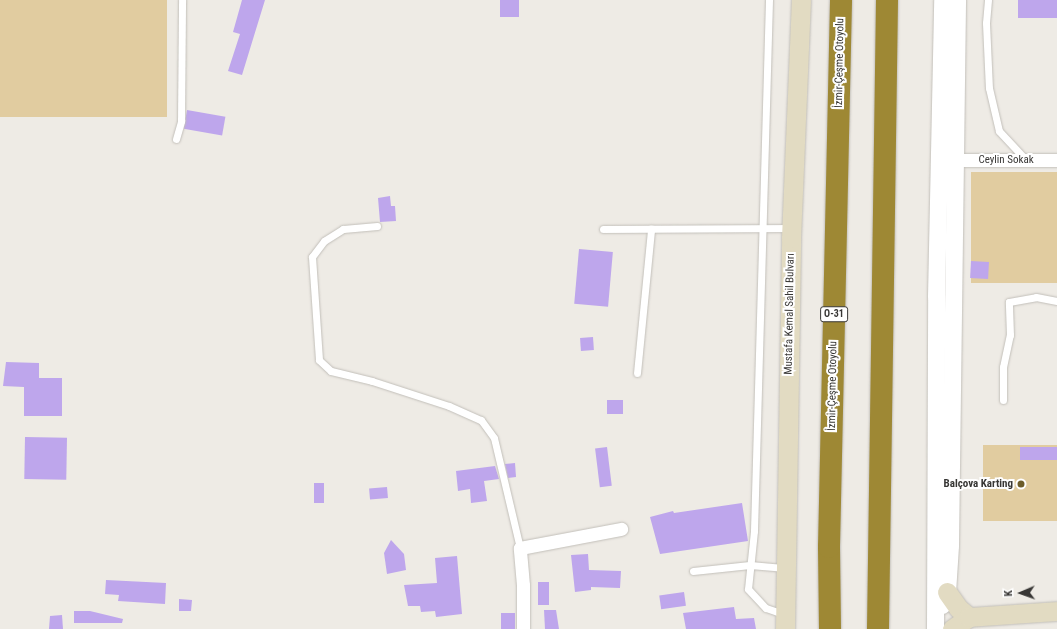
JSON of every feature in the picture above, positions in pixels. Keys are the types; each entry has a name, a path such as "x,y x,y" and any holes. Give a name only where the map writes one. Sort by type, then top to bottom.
{"highway":[{"name":"İzmir-Çeşme Otoyolu","path":"830,629 829,547 841,0"},
{"path":"878,629 887,0"}],"main road":[{"name":"Mustafa Kemal Sahil Bulvarı","path":"785,622 792,228 801,0"},
{"path":"946,592 958,608 969,617"},
{"path":"941,627 969,617 1057,611"}],"street":[{"path":"941,627 936,296 942,0"},
{"path":"941,627 950,545 957,0"},
{"name":"Ceylin Sokak","path":"955,160 1057,160"},
{"path":"523,629 523,585 520,548 621,529"}],"lane":[{"path":"176,139 181,121 182,0"},
{"path":"769,0 754,531 748,589 766,608 785,622"},
{"path":"988,0 986,22 989,88 998,131 1026,160"},
{"path":"377,226 343,229 324,241 312,256 318,360 331,371 372,381 435,401 481,420 494,438 520,548"},
{"path":"604,230 792,228"},
{"path":"637,373 651,229"},
{"path":"1003,400 1002,367 1010,335 1009,302 1036,297 1057,301"},
{"path":"693,571 750,565 786,568"}],"shaded area":[{"path":"0,0 167,0 167,117 0,117"},
{"path":"971,172 1057,172 1057,283 971,283"},
{"name":"Balçova Karting","path":"983,445 1057,445 1057,521 983,521"}],"building":[{"path":"242,0 265,0 242,75 228,71 240,34 233,32"},
{"path":"500,0 519,0 519,17 500,17"},
{"path":"1018,0 1057,0 1057,18 1018,18"},
{"path":"187,110 225,117 222,135 184,129"},
{"path":"390,196 391,206 395,206 396,221 380,222 378,198"},
{"path":"579,249 613,252 608,307 574,304"},
{"path":"971,261 989,262 988,279 970,278"},
{"path":"593,337 594,350 581,351 580,338"},
{"path":"6,362 39,363 39,378 62,378 62,416 24,416 24,387 3,386"},
{"path":"607,400 623,400 623,414 607,414"},
{"path":"25,437 67,438 66,480 24,479"},
{"path":"607,447 612,486 600,487 595,448"},
{"path":"1020,447 1057,447 1057,460 1020,460"},
{"path":"515,463 516,477 508,478 505,464"},
{"path":"495,466 499,479 484,481 487,501 471,503 470,489 458,491 456,471"},
{"path":"314,483 324,483 324,503 314,503"},
{"path":"387,487 388,498 370,500 369,489"},
{"path":"742,503 748,541 660,554 650,517 673,511 674,513"},
{"path":"391,540 404,554 406,570 387,574 384,553"},
{"path":"588,554 589,570 621,571 620,588 591,587 591,590 575,592 571,555"},
{"path":"457,556 462,614 436,617 435,611 421,612 420,606 408,606 404,585 437,583 435,558"},
{"path":"106,580 166,583 165,604 118,601 119,595 105,594"},
{"path":"538,582 549,582 549,605 538,605"},
{"path":"684,592 686,606 661,609 659,595"},
{"path":"179,599 192,600 191,611 179,611"},
{"path":"734,607 736,619 754,618 756,629 686,629 683,613"},
{"path":"544,610 556,610 559,629 545,629"},
{"path":"74,611 90,611 123,619 122,623 74,623"},
{"path":"501,613 515,613 515,629 501,629"},
{"path":"62,615 63,629 49,629 50,616"}],"place":[{"name":"Balçova Karting","path":"1021,484"}]}
